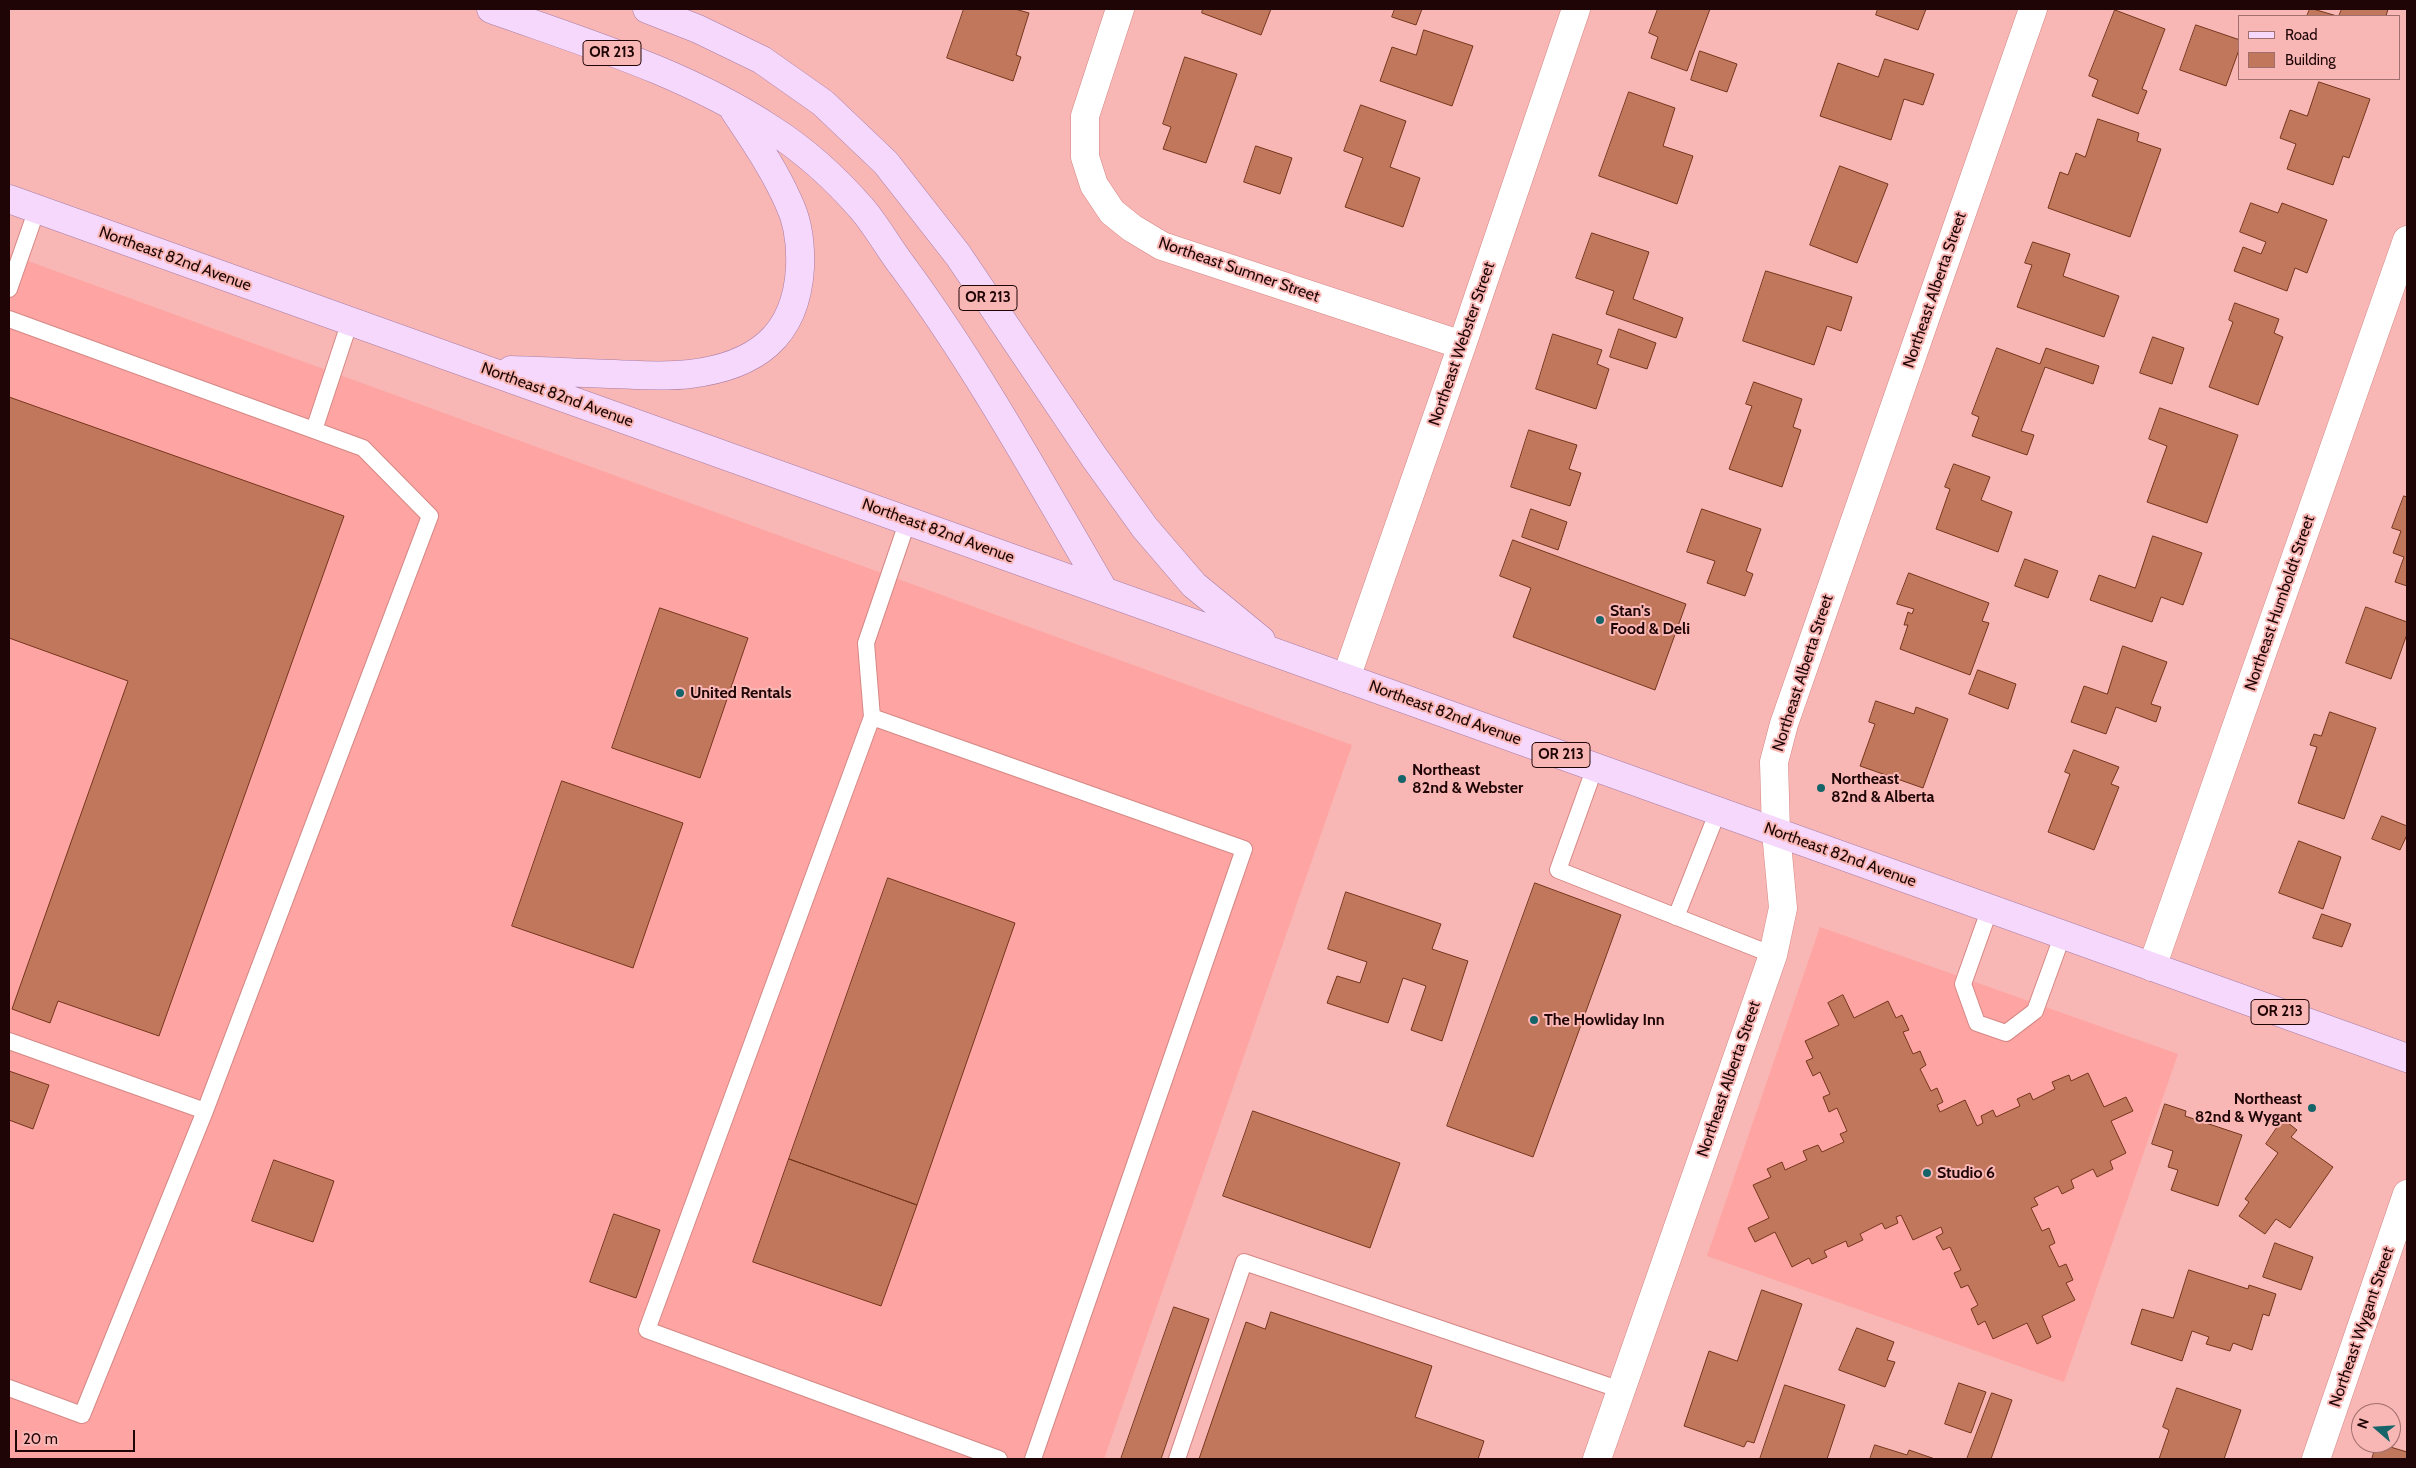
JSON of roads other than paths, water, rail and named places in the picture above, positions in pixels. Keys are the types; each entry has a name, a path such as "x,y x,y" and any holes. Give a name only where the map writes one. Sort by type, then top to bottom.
{"main road":[{"name":"OR 213","path":"491,9 623,57 698,88 730,104 772,129 814,161 863,210 932,306 976,373 1104,591"},
{"name":"Northeast 82nd Avenue","path":"647,9 698,29 762,60 823,104 886,163 958,255 1094,458 1144,528 1194,585 1274,651"},
{"path":"483,369 662,376 691,374 734,364 760,352 780,332 792,310 799,286 798,228 789,202 763,154 730,104"},
{"name":"Northeast 82nd Avenue","path":"9,199 2407,1058"}],"street":[{"name":"Northeast Sumner Street","path":"1120,9 1085,116 1085,157 1094,185 1112,212 1132,228 1162,246 1462,345"},
{"name":"Northeast Webster Street","path":"1346,678 1576,9"},
{"name":"Northeast Alberta Street","path":"1597,1459 1773,955 1783,908 1776,832 1774,762 1784,724 2033,9"},
{"name":"Northeast Humboldt Street","path":"2152,966 2407,240"},
{"name":"Northeast Wygant Street","path":"2316,1459 2407,1194"}],"lane":[{"path":"9,289 37,210"},
{"path":"9,319 363,448 430,516 205,1111 82,1415 9,1388"},
{"path":"314,430 350,321"},
{"path":"908,520 866,643 872,717 647,1330 999,1459"},
{"path":"872,717 1244,849 1033,1459"},
{"path":"1595,767 1558,870 1773,955"},
{"path":"1676,917 1718,811"},
{"path":"1990,908 1963,984 1977,1023 2006,1033 2035,1011 2062,934"},
{"path":"9,1041 205,1111"},
{"path":"1177,1459 1244,1262 1621,1390"}],"place":[{"name":"Stan's Food & Deli","path":"1600,620"},
{"name":"United Rentals","path":"680,693"},
{"name":"Northeast 82nd & Webster","path":"1402,779"},
{"name":"Northeast 82nd & Alberta","path":"1821,788"},
{"name":"The Howliday Inn","path":"1534,1020"},
{"name":"Northeast 82nd & Wygant","path":"2312,1108"},
{"name":"Studio 6","path":"1927,1173"}]}
